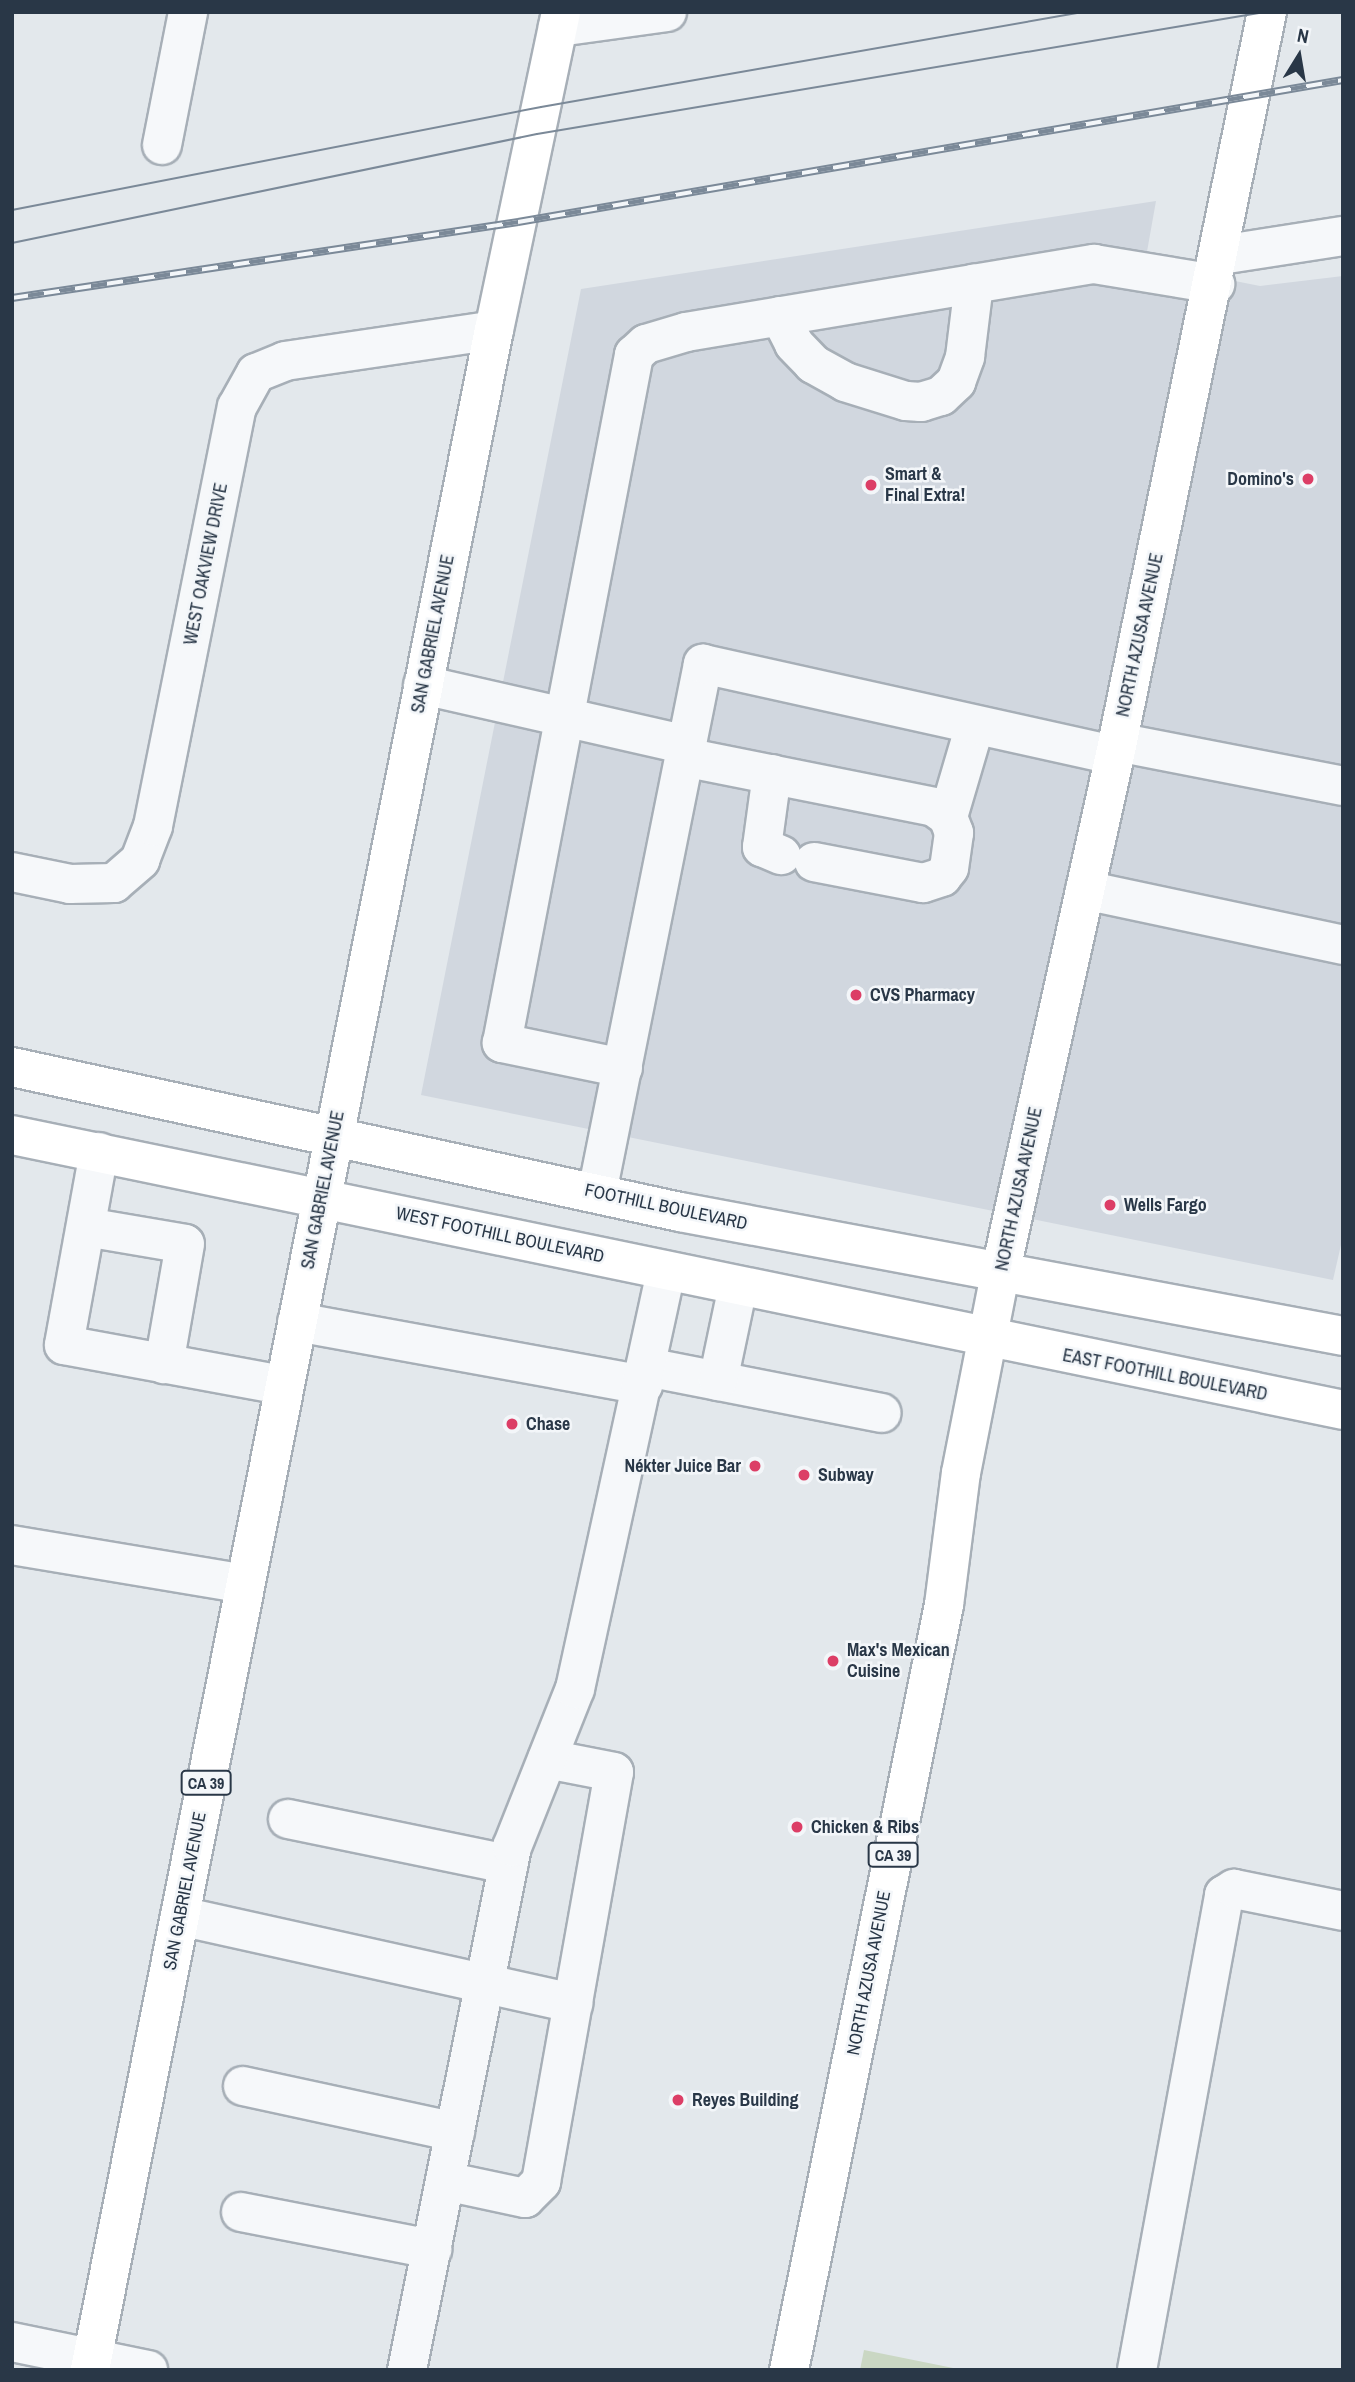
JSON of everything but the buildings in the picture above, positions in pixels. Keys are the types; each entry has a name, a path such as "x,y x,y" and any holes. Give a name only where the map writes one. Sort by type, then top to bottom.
{"main road":[{"name":"NORTH AZUSA AVENUE","path":"789,2370 944,1605 961,1473 1000,1274 1116,749 1217,269 1267,12"},
{"name":"SAN GABRIEL AVENUE","path":"91,2364 494,330 560,20"},
{"path":"12,1067 334,1134"},
{"name":"FOOTHILL BOULEVARD","path":"334,1134 597,1193 1000,1274"},
{"name":"WEST FOOTHILL BOULEVARD","path":"12,1135 322,1196 988,1339"},
{"path":"1000,1274 1341,1327"},
{"name":"EAST FOOTHILL BOULEVARD","path":"988,1339 1343,1410"}],"street":[{"path":"162,145 188,12"},
{"path":"560,20 667,12"},
{"path":"623,1068 502,1044 634,355 646,344 686,332 780,316 1094,264 1217,269 1343,236"},
{"path":"780,316 794,344 813,364 845,382 906,401 921,402 941,396 956,382 965,357 974,284"},
{"name":"WEST OAKVIEW DRIVE","path":"12,872 70,884 114,883 140,860 153,827 237,407 256,373 285,361 494,330"},
{"path":"597,1193 703,664 975,725 1343,786"},
{"path":"423,685 566,717 772,774 934,807 948,817 954,833 949,868 942,877 923,883 797,859 762,847 772,774"},
{"path":"948,817 975,725"},
{"path":"1085,890 1343,945"},
{"path":"99,1152 64,1345 283,1385"},
{"path":"86,1227 185,1244 164,1364"},
{"path":"407,2370 508,1864 575,1689 666,1271"},
{"path":"718,1381 738,1286"},
{"path":"296,1322 644,1376 718,1381 882,1413"},
{"path":"12,1545 245,1584"},
{"path":"445,2181 524,2198 537,2188 614,1772 547,1759"},
{"path":"288,1819 508,1864"},
{"path":"1137,2370 1224,1895 1234,1889 1343,1911"},
{"path":"180,1916 573,2003"},
{"path":"243,2086 455,2132"},
{"path":"240,2212 432,2249"},
{"path":"12,2342 91,2364 148,2370"}],"shaded area":[{"path":"1156,201 1145,263 1260,286 1343,276 1343,1236 1333,1280 421,1095 581,289"}],"green space":[{"path":"864,2350 963,2370 860,2370"}],"tram line":[{"path":"12,210 541,107 1083,12"},
{"path":"12,243 537,134 1265,12"}],"railway":[{"path":"12,298 518,222 1343,80"}],"place":[{"name":"Domino's","path":"1308,479"},
{"name":"Smart & Final Extra!","path":"871,485"},
{"name":"CVS Pharmacy","path":"856,995"},
{"name":"Wells Fargo","path":"1110,1205"},
{"name":"Chase","path":"512,1424"},
{"name":"Nékter Juice Bar","path":"755,1466"},
{"name":"Subway","path":"804,1475"},
{"name":"Max's Mexican Cuisine","path":"833,1661"},
{"name":"Chicken & Ribs","path":"797,1827"},
{"name":"Reyes Building","path":"678,2100"}]}
